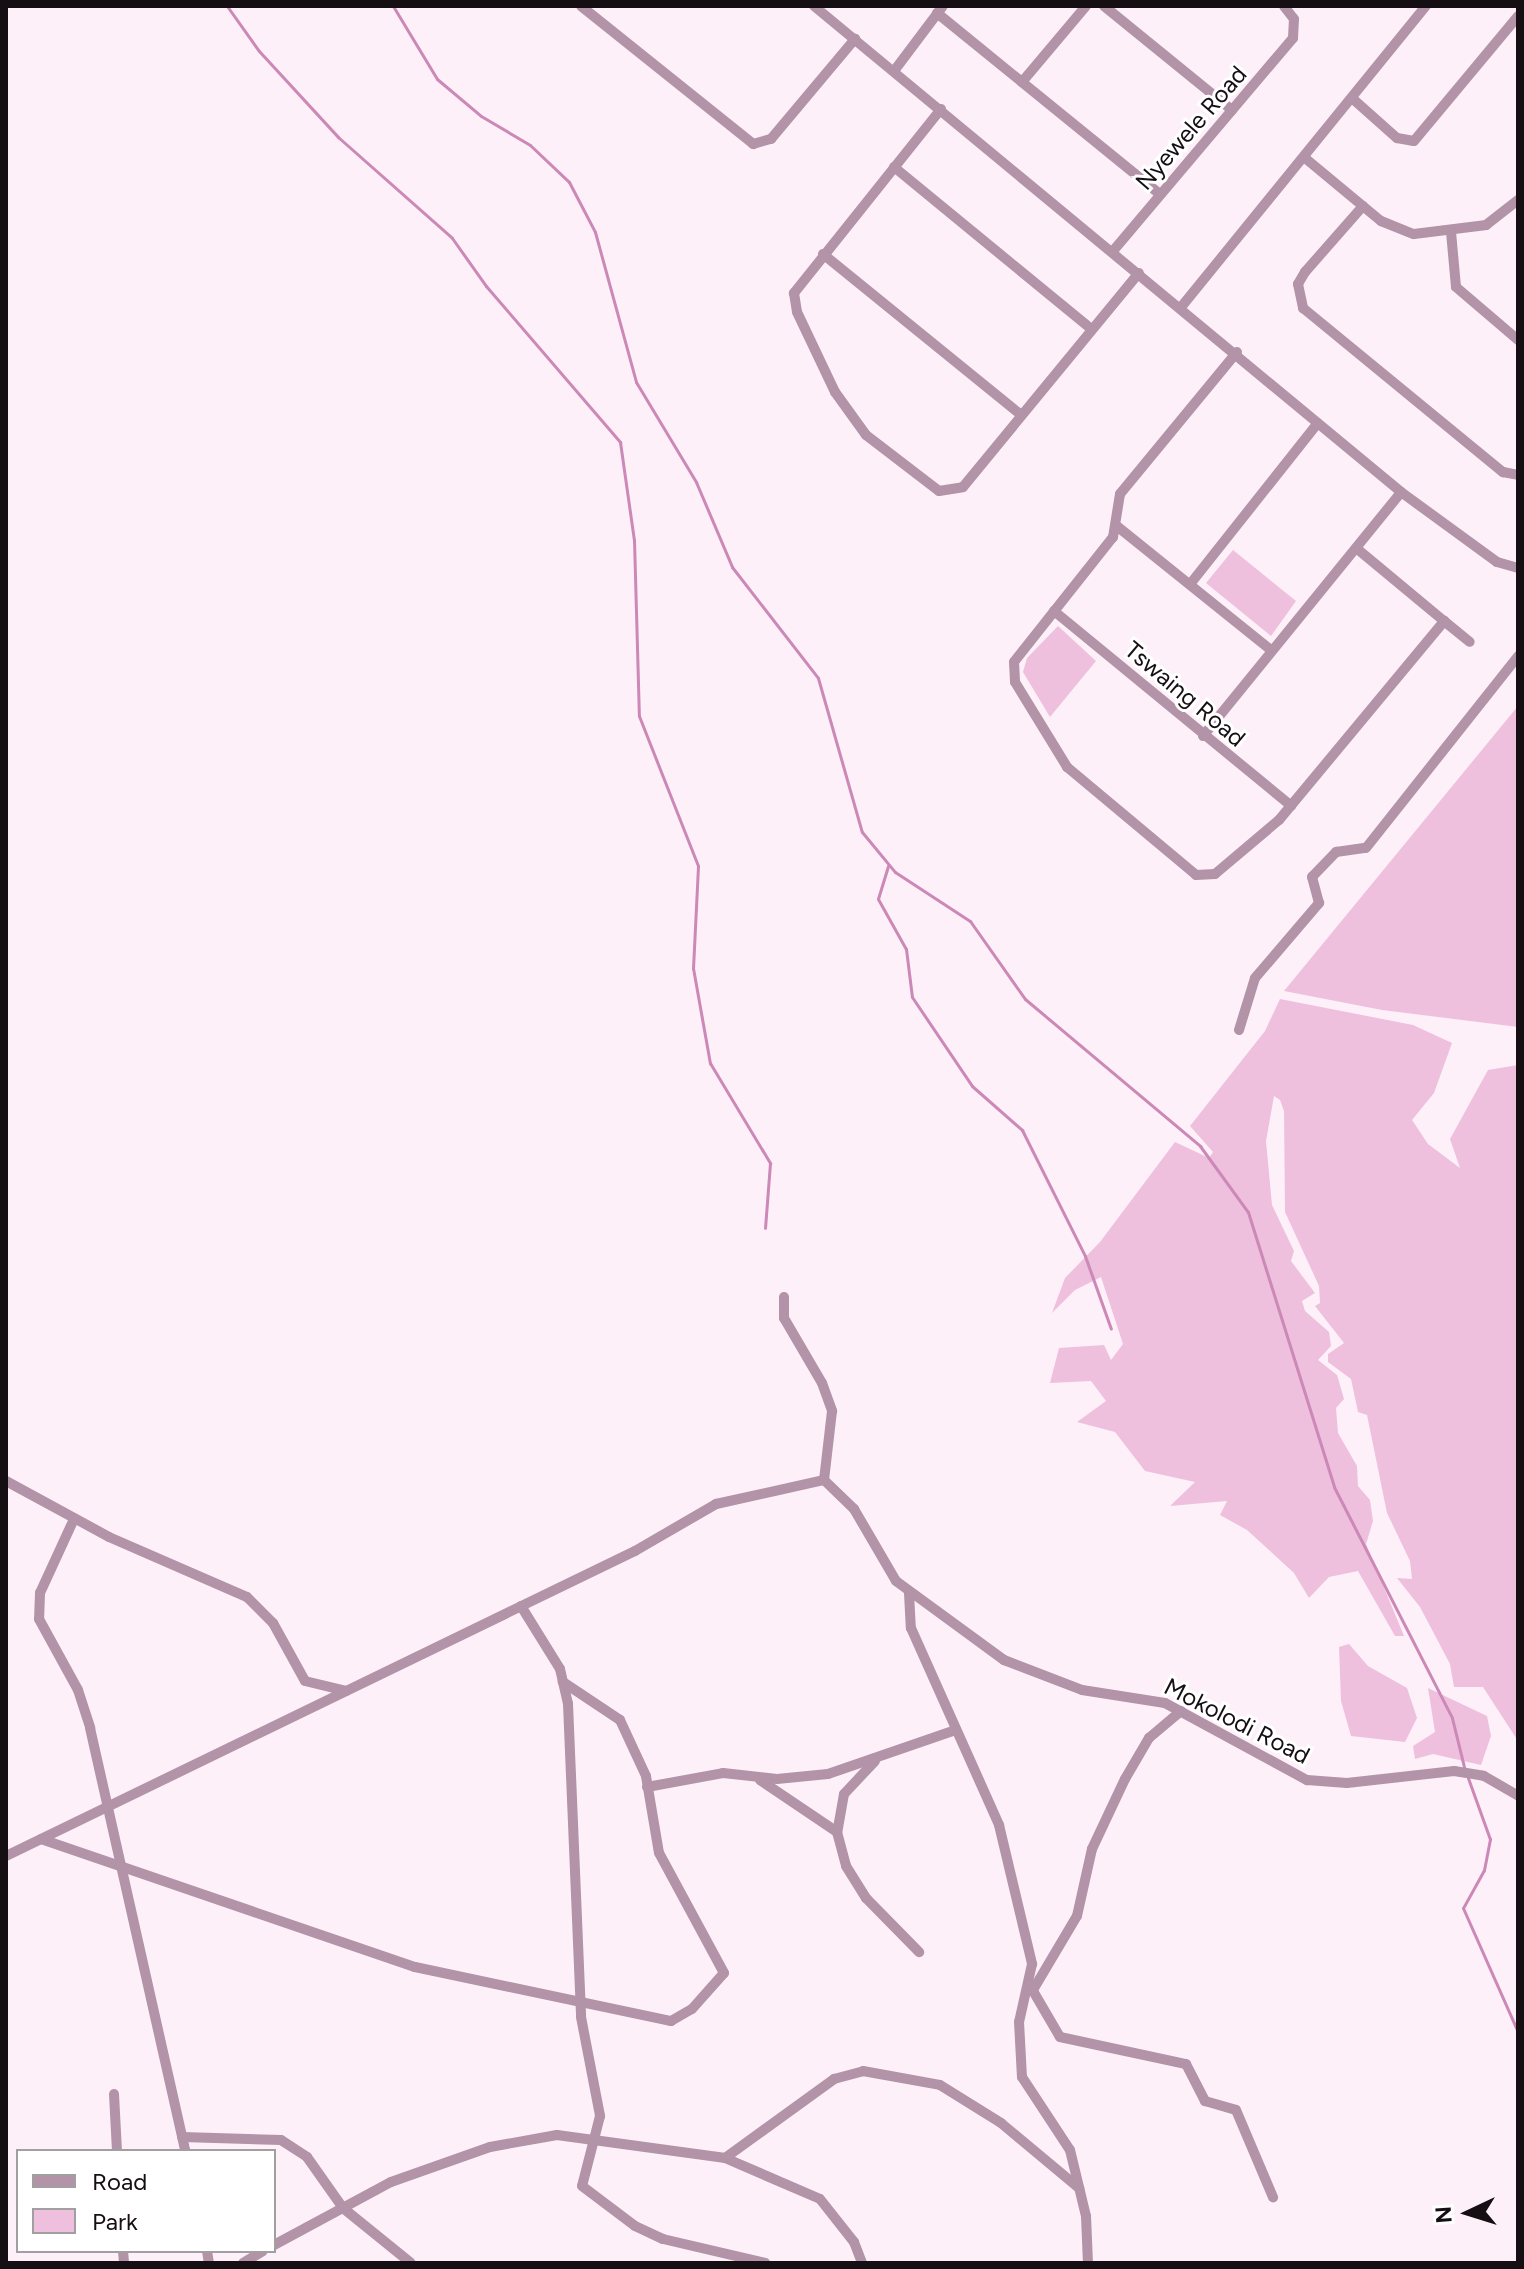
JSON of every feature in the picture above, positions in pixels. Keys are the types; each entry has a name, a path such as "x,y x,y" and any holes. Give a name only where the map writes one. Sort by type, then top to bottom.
{"street":[{"path":"581,6 753,144 771,139 855,39"},
{"path":"814,6 1182,306 1401,492 1497,562 1518,568"},
{"path":"1022,82 1086,6"},
{"path":"1104,6 1232,110"},
{"name":"Nyewele Road","path":"1113,251 1232,110 1296,28 1284,6"},
{"path":"1182,306 1426,6"},
{"path":"894,71 940,10 1022,82 1160,194"},
{"path":"1353,99 1397,138 1414,141 1518,16"},
{"path":"941,109 798,284 795,304 835,392 866,435 946,492 963,487 1090,328 1139,273"},
{"path":"1305,158 1363,206 1402,231 1451,232 1492,223 1518,200"},
{"path":"894,167 1090,328"},
{"path":"1363,206 1305,272 1298,284 1303,308 1503,472 1518,475"},
{"path":"1451,232 1456,287 1518,340"},
{"path":"823,254 1020,414"},
{"path":"1237,352 1120,494 1118,527 1016,657 1015,682 1067,767 1190,871 1215,874 1291,806 1444,621"},
{"path":"1191,583 1318,423"},
{"path":"1203,736 1401,492"},
{"path":"1118,527 1271,650"},
{"path":"1356,548 1470,642"},
{"name":"Tswaing Road","path":"1054,611 1291,806"},
{"path":"1239,1030 1255,978 1319,903 1312,877 1336,852 1366,848 1518,656"},
{"path":"6,1856 521,1606 716,1504 824,1480 832,1411 784,1318 784,1297"},
{"name":"Mokolodi Road","path":"824,1480 854,1509 896,1581 1004,1660 1072,1687 1131,1695 1181,1711 1307,1780 1347,1783 1454,1771 1484,1776 1518,1796"},
{"path":"6,1481 74,1519 247,1597 273,1623 305,1681 346,1691"},
{"path":"74,1519 40,1593 39,1619 78,1690 185,2149"},
{"path":"909,1593 911,1628 999,1825 1031,1950 1031,1987 1060,2037 1186,2064 1205,2101 1236,2110 1273,2197"},
{"path":"521,1606 563,1682 581,2002 600,2116 582,2186 635,2226 663,2239 765,2263"},
{"path":"41,1839 415,1967 671,2021 692,2009 724,1973 659,1853 647,1787 620,1720 563,1682"},
{"path":"1088,2263 1079,2188 1062,2133 1032,2100 1022,2077 1019,2022 1031,1987 1077,1916 1092,1849 1125,1779 1149,1738 1181,1711"},
{"path":"647,1787 723,1773 755,1776 828,1774 956,1730"},
{"path":"876,1760 844,1794 837,1832 846,1866 866,1898 919,1952"},
{"path":"755,1776 804,1805 837,1832"},
{"path":"725,2158 834,2079 863,2071 940,2085 1001,2123 1079,2188"},
{"path":"114,2094 117,2149"},
{"path":"276,2244 391,2182 490,2147 557,2135 725,2158 820,2199 854,2242 862,2263"},
{"path":"182,2137 281,2140 307,2157 343,2208 411,2263"}],"green space":[{"path":"1233,550 1296,601 1271,636 1206,583"},
{"path":"1058,626 1096,661 1050,717 1023,672 1027,658"},
{"path":"1518,706 1518,1027 1382,1010 1284,991"},
{"path":"1280,999 1413,1025 1452,1043 1434,1093 1412,1120 1428,1144 1460,1168 1450,1139 1488,1070 1518,1065 1518,1741 1483,1687 1454,1687 1450,1664 1420,1607 1397,1578 1412,1579 1410,1561 1387,1513 1367,1415 1358,1412 1351,1379 1328,1362 1328,1354 1344,1343 1315,1306 1320,1303 1319,1286 1285,1212 1284,1111 1280,1100 1274,1096 1266,1141 1272,1205 1294,1251 1291,1261 1315,1293 1302,1301 1305,1311 1329,1332 1331,1346 1318,1360 1337,1375 1344,1399 1336,1408 1338,1433 1357,1466 1358,1486 1370,1500 1373,1521 1366,1544 1404,1636 1395,1636 1358,1571 1329,1577 1309,1598 1294,1573 1247,1530 1220,1515 1227,1501 1170,1506 1195,1482 1145,1471 1115,1432 1077,1422 1106,1401 1091,1381 1050,1383 1059,1348 1104,1345 1111,1360 1123,1344 1101,1277 1075,1290 1052,1313 1065,1278 1100,1242 1175,1142 1209,1158 1213,1152 1190,1126 1265,1031"},
{"path":"1349,1644 1368,1666 1407,1688 1417,1718 1405,1742 1351,1736 1341,1701 1339,1647"},
{"path":"1428,1688 1487,1716 1491,1736 1481,1765 1433,1754 1415,1759 1413,1746 1435,1732"}],"waterway":[{"path":"227,6 259,51 338,137 452,238 486,286 620,442 634,540 639,716 698,866 693,968 710,1063 770,1163 765,1228"},
{"path":"393,6 437,79 481,116 530,145 569,182 595,232 636,382 696,482 732,567 818,678 862,832 895,872 970,921 1025,999 1200,1146 1248,1212 1334,1487 1452,1718 1465,1771"},
{"path":"888,866 878,899 906,949 912,997 972,1086 1022,1130 1085,1256 1111,1329"},
{"path":"1468,1778 1490,1839 1484,1870 1463,1908 1518,2032"}]}
